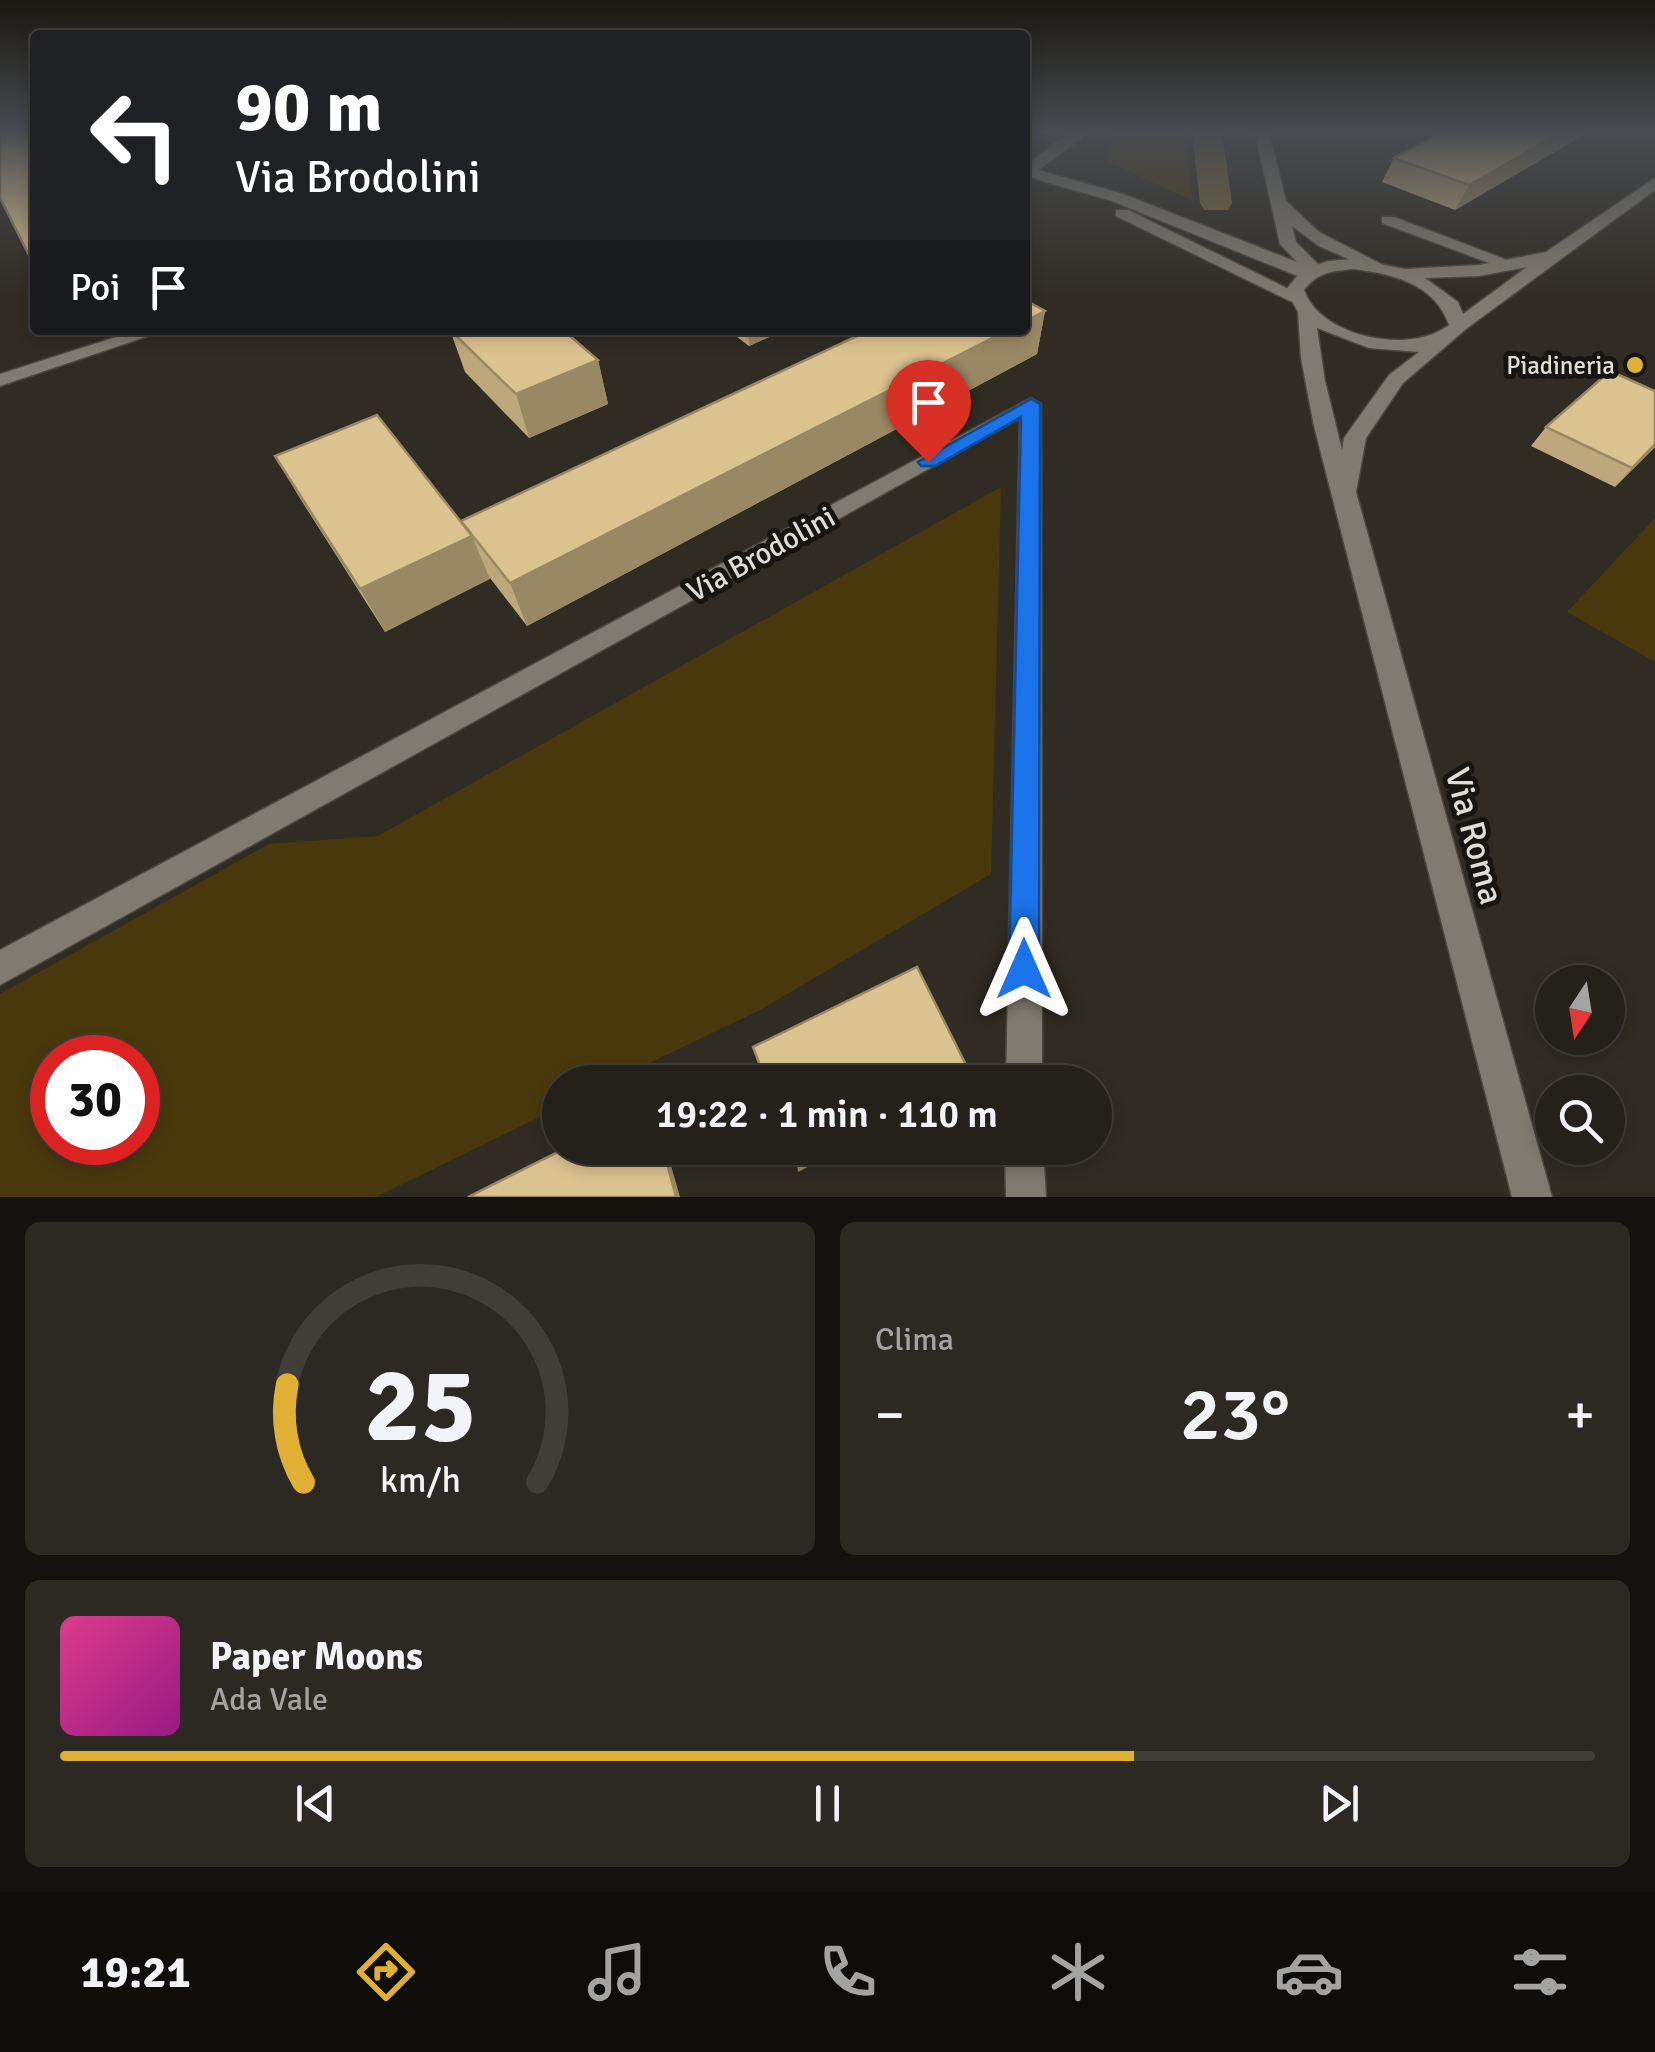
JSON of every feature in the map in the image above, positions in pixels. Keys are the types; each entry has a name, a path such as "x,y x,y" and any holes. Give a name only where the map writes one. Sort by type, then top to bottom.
{"street":[{"path":"1068,189 1302,304 1329,328 1377,343 1425,346 1453,332 1458,314 1436,290 1397,272 1354,264 1310,271 1099,189"},
{"path":"1276,189 1288,244 1310,271"},
{"path":"1397,272 1461,274 1514,266 1555,253 1647,189"},
{"path":"1279,201 1296,225 1320,242 1378,267"},
{"path":"1388,220 1514,266"},
{"name":"Via Roma","path":"1345,494 1354,438 1396,379 1453,332 1506,296 1555,253"},
{"path":"1302,304 1297,284 1310,271"},
{"name":"Via Roma","path":"1302,304 1310,364 1326,434 1532,1197"},
{"path":"0,380 141,335"},
{"name":"Via Brodolini","path":"0,968 1031,404 1024,1065"}],"shaded area":[{"path":"1167,189 1192,189 1193,201"},
{"path":"1001,487 991,874 760,1010 645,1065 542,1065 542,1116 376,1197 0,1197 0,994 269,844 378,836"},
{"path":"1655,518 1655,662 1567,612"}],"building":[{"path":"0,189 30,189 30,257 0,198"},
{"path":"1030,303 1045,311 1030,318"},
{"path":"455,335 569,335 598,360 516,394"},
{"path":"859,335 998,335 510,583 461,521"},
{"path":"1610,371 1655,391 1655,444 1632,468 1546,427"},
{"path":"377,415 472,536 360,589 275,456"},
{"path":"917,967 966,1065 760,1065 753,1047"},
{"path":"542,1160 542,1165 668,1165 676,1197 468,1197"}],"waterway":[{"path":"1214,189 1216,203"}],"place":[{"name":"Piadineria","path":"1635,365"}],"route":[{"path":"928,462 1031,404 1024,969"}]}
